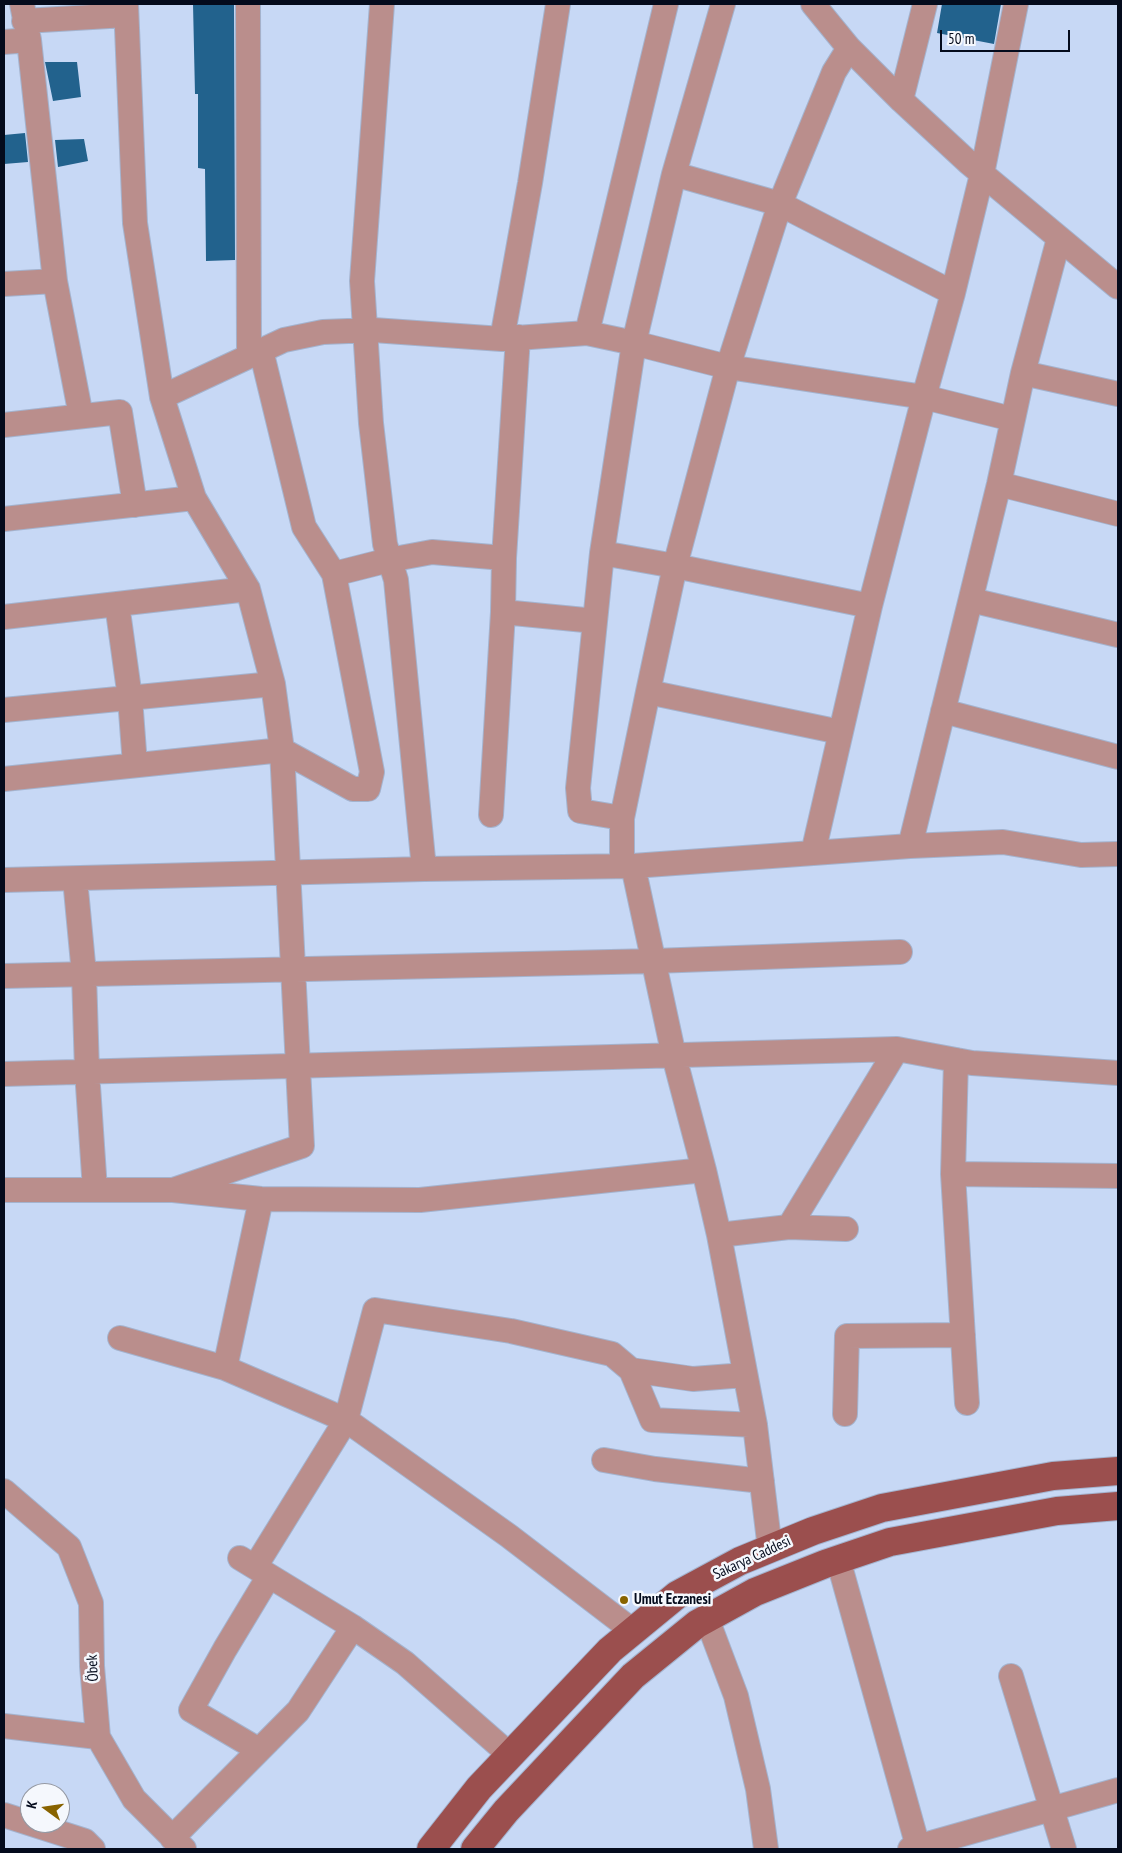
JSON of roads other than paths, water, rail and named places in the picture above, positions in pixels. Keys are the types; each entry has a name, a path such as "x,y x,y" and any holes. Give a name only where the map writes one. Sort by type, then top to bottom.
{"main road":[{"name":"Sakarya Caddesi","path":"431,1849 480,1788 610,1650 677,1595 740,1561 813,1531 882,1508 1053,1476 1118,1471"},
{"path":"475,1849 506,1811 633,1676 697,1624 755,1592 838,1559 890,1542 1057,1511 1118,1506"}],"street":[{"path":"4,779 282,750 353,789 368,789 372,772 334,574 304,527 255,353 248,4"},
{"path":"382,4 362,281 371,423 385,544 396,580 424,869"},
{"path":"491,815 503,612 510,338 530,184 558,4"},
{"path":"587,333 666,4"},
{"path":"622,818 580,811 578,788 602,553 634,343 674,174 723,4"},
{"path":"813,4 849,48 901,100 982,174 1118,287"},
{"path":"901,100 925,4"},
{"path":"813,853 870,606 953,293 982,174 1016,4"},
{"path":"4,42 25,22 126,10 134,223 162,397 194,498 248,589 273,684 282,750 302,1146 173,1190"},
{"path":"25,22 55,281 81,416"},
{"path":"770,1549 755,1425 719,1235 674,1056 654,961 627,866 622,818 675,566 728,367 780,204 834,72 849,48"},
{"path":"674,174 780,204 953,293"},
{"path":"910,846 999,484 1023,373 1059,238"},
{"path":"4,284 55,281"},
{"path":"162,397 284,340 323,332 365,330 510,338 587,333 728,367 924,397 1012,419"},
{"path":"1023,373 1118,394"},
{"path":"4,425 120,412 135,505"},
{"path":"999,484 1118,514"},
{"path":"4,519 194,498"},
{"path":"334,574 389,560 432,552 504,558"},
{"path":"602,553 870,606"},
{"path":"4,617 248,589"},
{"path":"970,600 1118,635"},
{"path":"117,604 130,698 134,765"},
{"path":"503,612 595,621"},
{"path":"4,710 273,684"},
{"path":"648,692 840,732"},
{"path":"943,711 1118,757"},
{"path":"4,880 424,869 627,866 910,846 1004,842 1081,855 1118,854"},
{"path":"75,879 84,974 87,1071 95,1190"},
{"path":"4,976 654,961 900,952"},
{"path":"789,1227 897,1049"},
{"path":"4,1074 897,1049 972,1063 1118,1073"},
{"path":"956,1060 953,1174 967,1403"},
{"path":"4,1190 173,1190 261,1199 420,1200 704,1170"},
{"path":"953,1174 1118,1176"},
{"path":"225,1368 261,1199"},
{"path":"719,1235 789,1227 846,1229"},
{"path":"259,1750 191,1710 225,1648 255,1567 346,1420 375,1310 511,1331 612,1354 631,1370 652,1420 755,1425"},
{"path":"845,1414 847,1336 963,1335"},
{"path":"120,1338 225,1368 346,1420 509,1536 633,1631"},
{"path":"631,1370 693,1378 745,1375"},
{"path":"604,1460 655,1469 762,1481"},
{"name":"Öbek","path":"8,1499 69,1547 91,1603 92,1666 98,1737 134,1800 178,1843"},
{"path":"838,1559 914,1848 1118,1790"},
{"path":"255,1567 353,1627 405,1663 510,1755"},
{"path":"707,1618 736,1696 758,1789 766,1849"},
{"path":"178,1843 259,1750 298,1710 353,1627"},
{"path":"1011,1676 1064,1849"},
{"path":"4,1726 98,1737"},
{"path":"4,1815 85,1841 93,1849"}],"place":[{"name":"Umut Eczanesi","path":"624,1600"}]}
